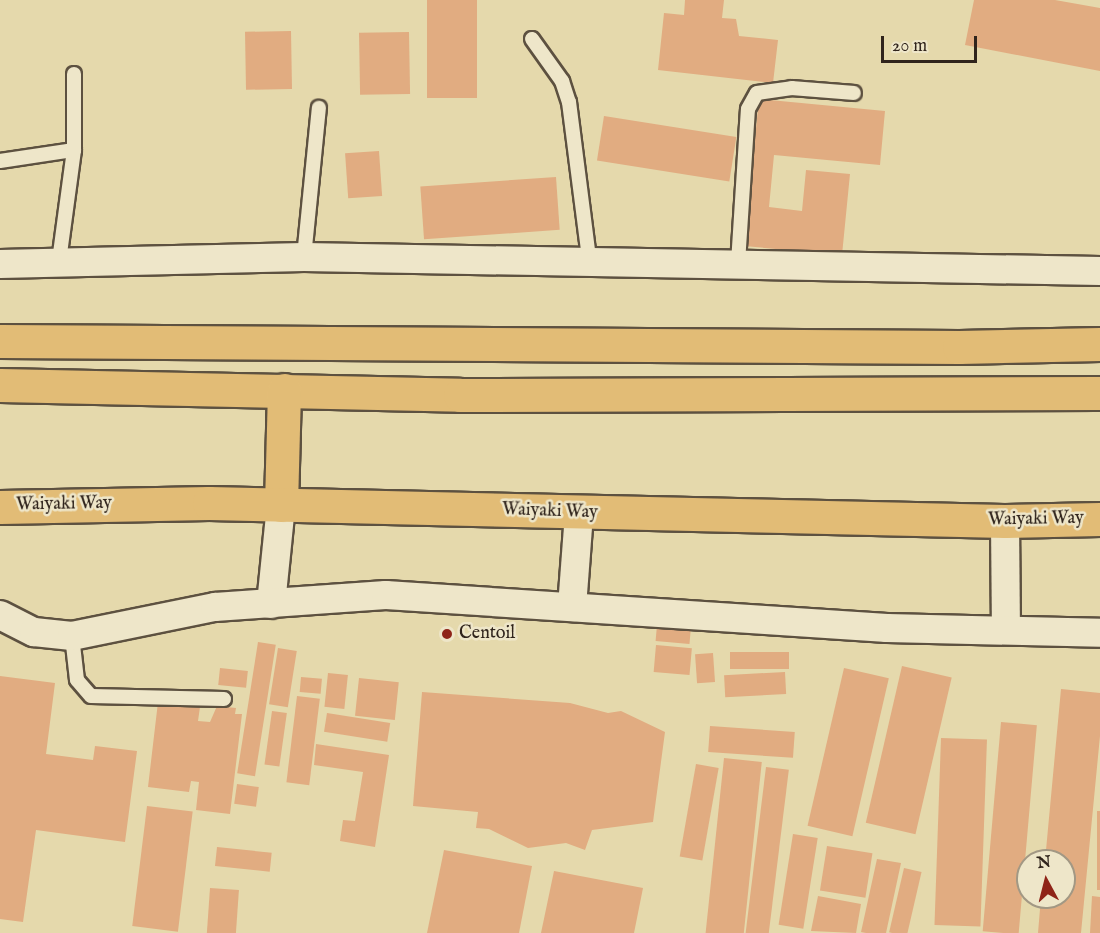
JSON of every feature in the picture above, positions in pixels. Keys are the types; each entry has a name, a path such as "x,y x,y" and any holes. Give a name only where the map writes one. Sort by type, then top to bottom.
{"highway":[{"path":"0,341 947,347 1100,344"},
{"path":"0,385 460,395 1100,393"},
{"path":"280,505 284,390"},
{"name":"Waiyaki Way","path":"0,507 280,505 1005,521 1100,519"}],"street":[{"path":"0,264 304,257 588,259 1100,271"},
{"path":"271,604 280,505"},
{"path":"572,608 579,513"},
{"path":"1005,521 1005,628"},
{"path":"0,615 34,632 72,636 215,607 386,595 887,628 1005,628 1100,633"}],"lane":[{"path":"532,39 562,81 569,102 588,259"},
{"path":"59,261 74,150 74,74"},
{"path":"738,263 748,109 757,93 792,88 854,93"},
{"path":"304,257 319,108"},
{"path":"0,161 29,153 74,150"},
{"path":"72,636 77,681 91,696 224,699"}],"building":[{"path":"427,0 477,0 477,98 427,98"},
{"path":"685,0 724,0 722,18 736,19 739,36 778,40 773,83 658,70 664,13 684,15"},
{"path":"974,0 1055,0 1100,8 1100,71 965,45"},
{"path":"291,31 292,89 246,90 245,32"},
{"path":"409,32 410,94 360,95 359,33"},
{"path":"759,99 885,111 880,165 774,155 769,207 802,211 806,170 850,174 842,255 744,246"},
{"path":"604,116 736,137 729,181 597,160"},
{"path":"379,151 382,196 348,198 345,153"},
{"path":"556,177 560,230 424,239 420,186"},
{"path":"657,625 691,628 689,644 656,641"},
{"path":"258,642 276,645 255,776 237,773"},
{"path":"656,645 692,648 690,675 654,672"},
{"path":"278,648 297,651 288,707 269,704"},
{"path":"730,652 789,652 789,669 730,669"},
{"path":"713,653 715,682 697,683 695,654"},
{"path":"902,666 952,677 915,834 866,823"},
{"path":"220,668 248,671 246,688 218,685"},
{"path":"844,668 889,678 852,836 808,826"},
{"path":"785,672 786,694 725,697 724,675"},
{"path":"328,673 348,675 344,709 324,707"},
{"path":"0,676 55,683 46,754 93,760 95,746 137,751 125,842 36,830 23,922 0,919"},
{"path":"301,677 322,679 321,694 300,692"},
{"path":"359,678 399,682 395,720 355,716"},
{"path":"1061,689 1100,693 1100,736 1081,933 1038,933 1040,909 1076,909 1076,849 1046,849"},
{"path":"422,692 570,703 608,713 621,711 665,732 653,822 592,830 585,850 566,843 528,848 489,829 476,828 478,812 413,806"},
{"path":"297,696 320,699 309,785 286,782"},
{"path":"158,702 200,707 198,721 210,722 217,706 236,708 235,714 242,714 230,814 196,810 199,782 191,781 189,792 148,787"},
{"path":"272,711 287,713 279,767 264,764"},
{"path":"327,713 390,723 387,742 324,732"},
{"path":"1001,722 1037,725 1026,849 1016,849 1016,909 1021,909 1019,933 983,931"},
{"path":"710,726 795,732 793,758 708,752"},
{"path":"941,738 987,740 980,926 934,925"},
{"path":"316,744 389,755 375,847 340,841 343,820 355,821 363,772 314,765"},
{"path":"724,758 762,762 744,933 706,933"},
{"path":"696,764 719,768 702,861 680,857"},
{"path":"766,767 789,770 769,933 746,933"},
{"path":"237,784 259,787 256,807 234,804"},
{"path":"147,806 193,812 178,932 132,926"},
{"path":"1097,811 1100,811 1100,890 1097,890"},
{"path":"793,834 818,838 803,929 779,925"},
{"path":"827,846 872,853 865,898 820,890"},
{"path":"217,847 272,853 270,872 215,866"},
{"path":"444,850 532,866 519,933 427,933"},
{"path":"877,859 901,863 886,933 866,933 861,932"},
{"path":"904,868 922,872 907,933 889,932"},
{"path":"554,871 643,888 634,933 541,933"},
{"path":"210,888 239,890 236,933 207,933"},
{"path":"818,896 861,904 856,933 811,931"},
{"path":"1092,896 1100,897 1100,933 1090,933"}],"place":[{"name":"Centoil","path":"447,634"}]}
